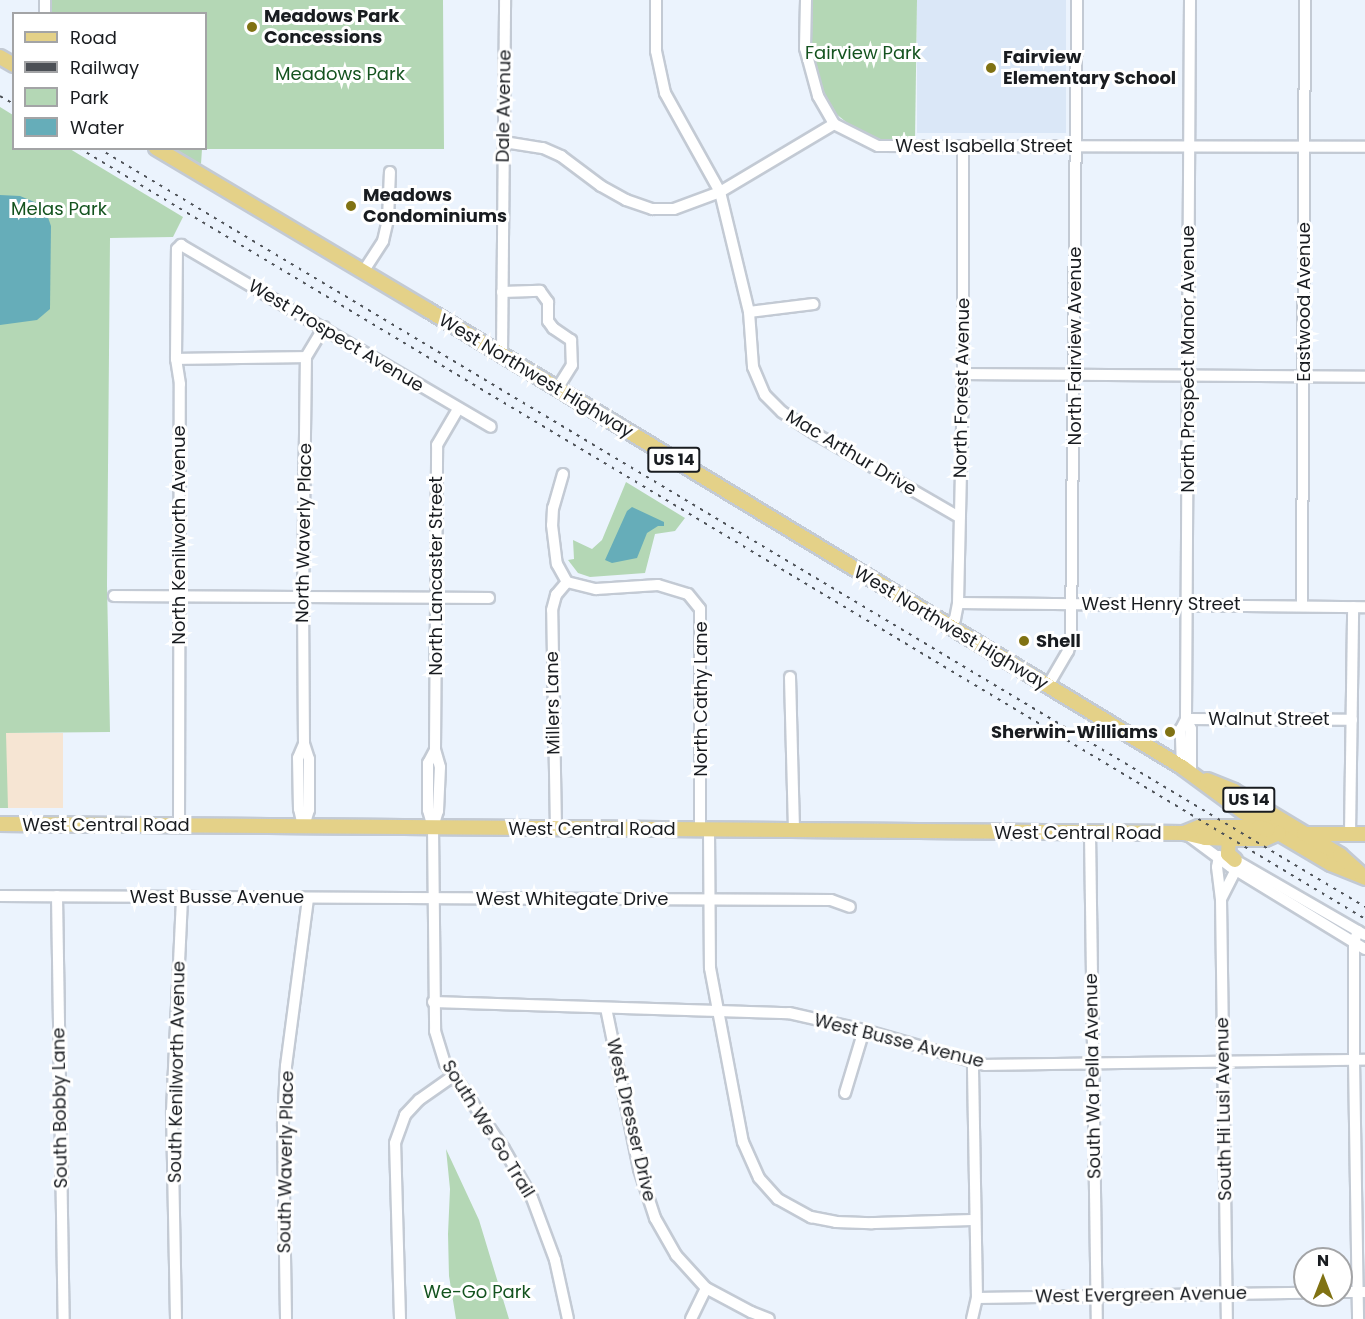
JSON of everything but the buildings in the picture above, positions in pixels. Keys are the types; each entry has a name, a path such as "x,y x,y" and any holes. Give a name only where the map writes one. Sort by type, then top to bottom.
{"main road":[{"name":"West Northwest Highway","path":"159,150 1186,770 1244,812 1331,864 1365,877"},
{"name":"West Northwest Highway","path":"1186,770 1234,791 1340,855 1365,877"},
{"path":"1238,827 1244,821 1244,812"},
{"name":"West Central Road","path":"0,824 1184,833 1205,838 1229,839 1265,839 1279,833"},
{"name":"West Central Road","path":"1184,833 1199,827 1259,827 1279,833 1365,834"},
{"path":"1229,839 1228,854 1235,865"}],"street":[{"name":"Dale Avenue","path":"502,356 505,0"},
{"name":"Mac Arthur Drive","path":"656,0 656,51 664,93 720,192 749,312 753,367 765,395 782,412 959,517"},
{"path":"504,142 543,148 561,156 601,186 626,200 652,209 674,208 720,192 834,123 818,96 805,48 806,0"},
{"name":"North Fairview Avenue","path":"1047,687 1070,646 1072,603 1077,0"},
{"name":"North Prospect Manor Avenue","path":"1186,770 1191,729 1186,719 1190,0"},
{"name":"Eastwood Avenue","path":"1302,605 1305,0"},
{"name":"West Isabella Street","path":"834,123 878,146 1365,147"},
{"name":"North Forest Avenue","path":"950,628 958,603 963,374 963,147"},
{"path":"363,272 382,241 388,219 390,172"},
{"name":"West Prospect Avenue","path":"181,245 491,427"},
{"name":"North Kenilworth Avenue","path":"179,826 180,384 176,359 177,252 181,245"},
{"path":"502,292 540,291 548,302 548,321 571,340 572,365 557,389"},
{"path":"749,312 814,304"},
{"path":"176,359 306,357 324,327"},
{"name":"North Waverly Place","path":"304,826 299,810 298,758 304,744 306,357"},
{"path":"963,374 1365,377"},
{"name":"North Lancaster Street","path":"433,827 438,811 440,767 435,750 437,445 458,409"},
{"path":"564,474 553,508 552,525 557,564 567,582"},
{"name":"Millers Lane","path":"556,829 552,610 556,595 567,582"},
{"name":"North Cathy Lane","path":"567,582 596,589 658,585 688,594 700,609 705,830 710,899 710,968 743,1142 759,1178 778,1199 811,1217 836,1222 975,1220"},
{"path":"114,596 489,598"},
{"name":"West Henry Street","path":"958,603 1365,607"},
{"path":"1350,834 1353,607"},
{"path":"790,678 794,830"},
{"name":"Walnut Street","path":"1186,719 1352,720"},
{"name":"South We Go Trail","path":"433,827 433,1002 439,1048 453,1076 504,1149 532,1198 555,1260 568,1319"},
{"name":"South Wa Pella Avenue","path":"1090,833 1097,1319"},
{"path":"1184,833 1219,856 1361,933 1354,942 1359,1060 1361,1292 1359,1319"},
{"name":"South Hi Lusi Avenue","path":"1219,856 1217,885 1221,899 1227,1319"},
{"path":"1235,865 1365,949"},
{"name":"South Hi Lusi Avenue","path":"1221,899 1235,865"},
{"name":"West Busse Avenue","path":"0,896 434,899"},
{"name":"South Bobby Lane","path":"57,896 64,1319"},
{"name":"South Kenilworth Avenue","path":"176,1319 172,1111 182,897"},
{"name":"South Waverly Place","path":"286,1319 283,1117 286,1066 308,898"},
{"name":"West Whitegate Drive","path":"434,899 831,900 850,907"},
{"name":"West Busse Avenue","path":"433,1002 789,1013 864,1030 986,1065 1224,1060 1359,1060"},
{"name":"West Dresser Drive","path":"606,1008 639,1170 655,1218 676,1255 706,1288 769,1319"},
{"path":"845,1093 864,1030"},
{"path":"972,1319 977,1298 973,1062"},
{"path":"400,1319 395,1143 405,1115 419,1100 453,1076"},
{"path":"691,1319 706,1288"},
{"name":"West Evergreen Avenue","path":"977,1298 1293,1293"}],"shaded area":[{"name":"Fairview Elementary School","path":"917,0 1066,0 1066,133 917,133"},
{"path":"5,733 63,733 63,808 5,808"}],"green space":[{"name":"Meadows Park","path":"50,0 443,0 444,149 207,149 207,12 50,12"},
{"name":"Fairview Park","path":"810,0 917,0 915,140 883,140 869,135 851,126 830,109 822,94 811,60"},
{"name":"Melas Park","path":"0,107 12,114 12,150 72,150 183,217 173,237 110,238 107,585 110,732 6,733 8,808 0,808"},
{"name":"Meadows Park","path":"174,150 202,150 201,164"},
{"path":"626,482 685,518 675,531 655,534 645,573 590,577 578,573 568,560 574,559 573,540 592,549 602,540"},
{"name":"We-Go Park","path":"446,1149 479,1220 509,1319 456,1319 449,1276 450,1189"}],"water":[{"path":"0,195 20,196 44,206 51,226 50,309 37,320 0,325"},
{"path":"632,507 664,522 664,526 658,526 647,533 637,558 612,563 605,560 627,511"}],"railway":[{"path":"0,96 12,103"},
{"path":"82,150 1365,919"},
{"path":"101,150 1365,907"}],"place":[{"name":"Meadows Park Concessions","path":"252,27"},
{"name":"Fairview Elementary School","path":"991,68"},
{"name":"Meadows Condominiums","path":"351,206"},
{"name":"Shell","path":"1024,641"},
{"name":"Sherwin-Williams","path":"1170,732"}]}
